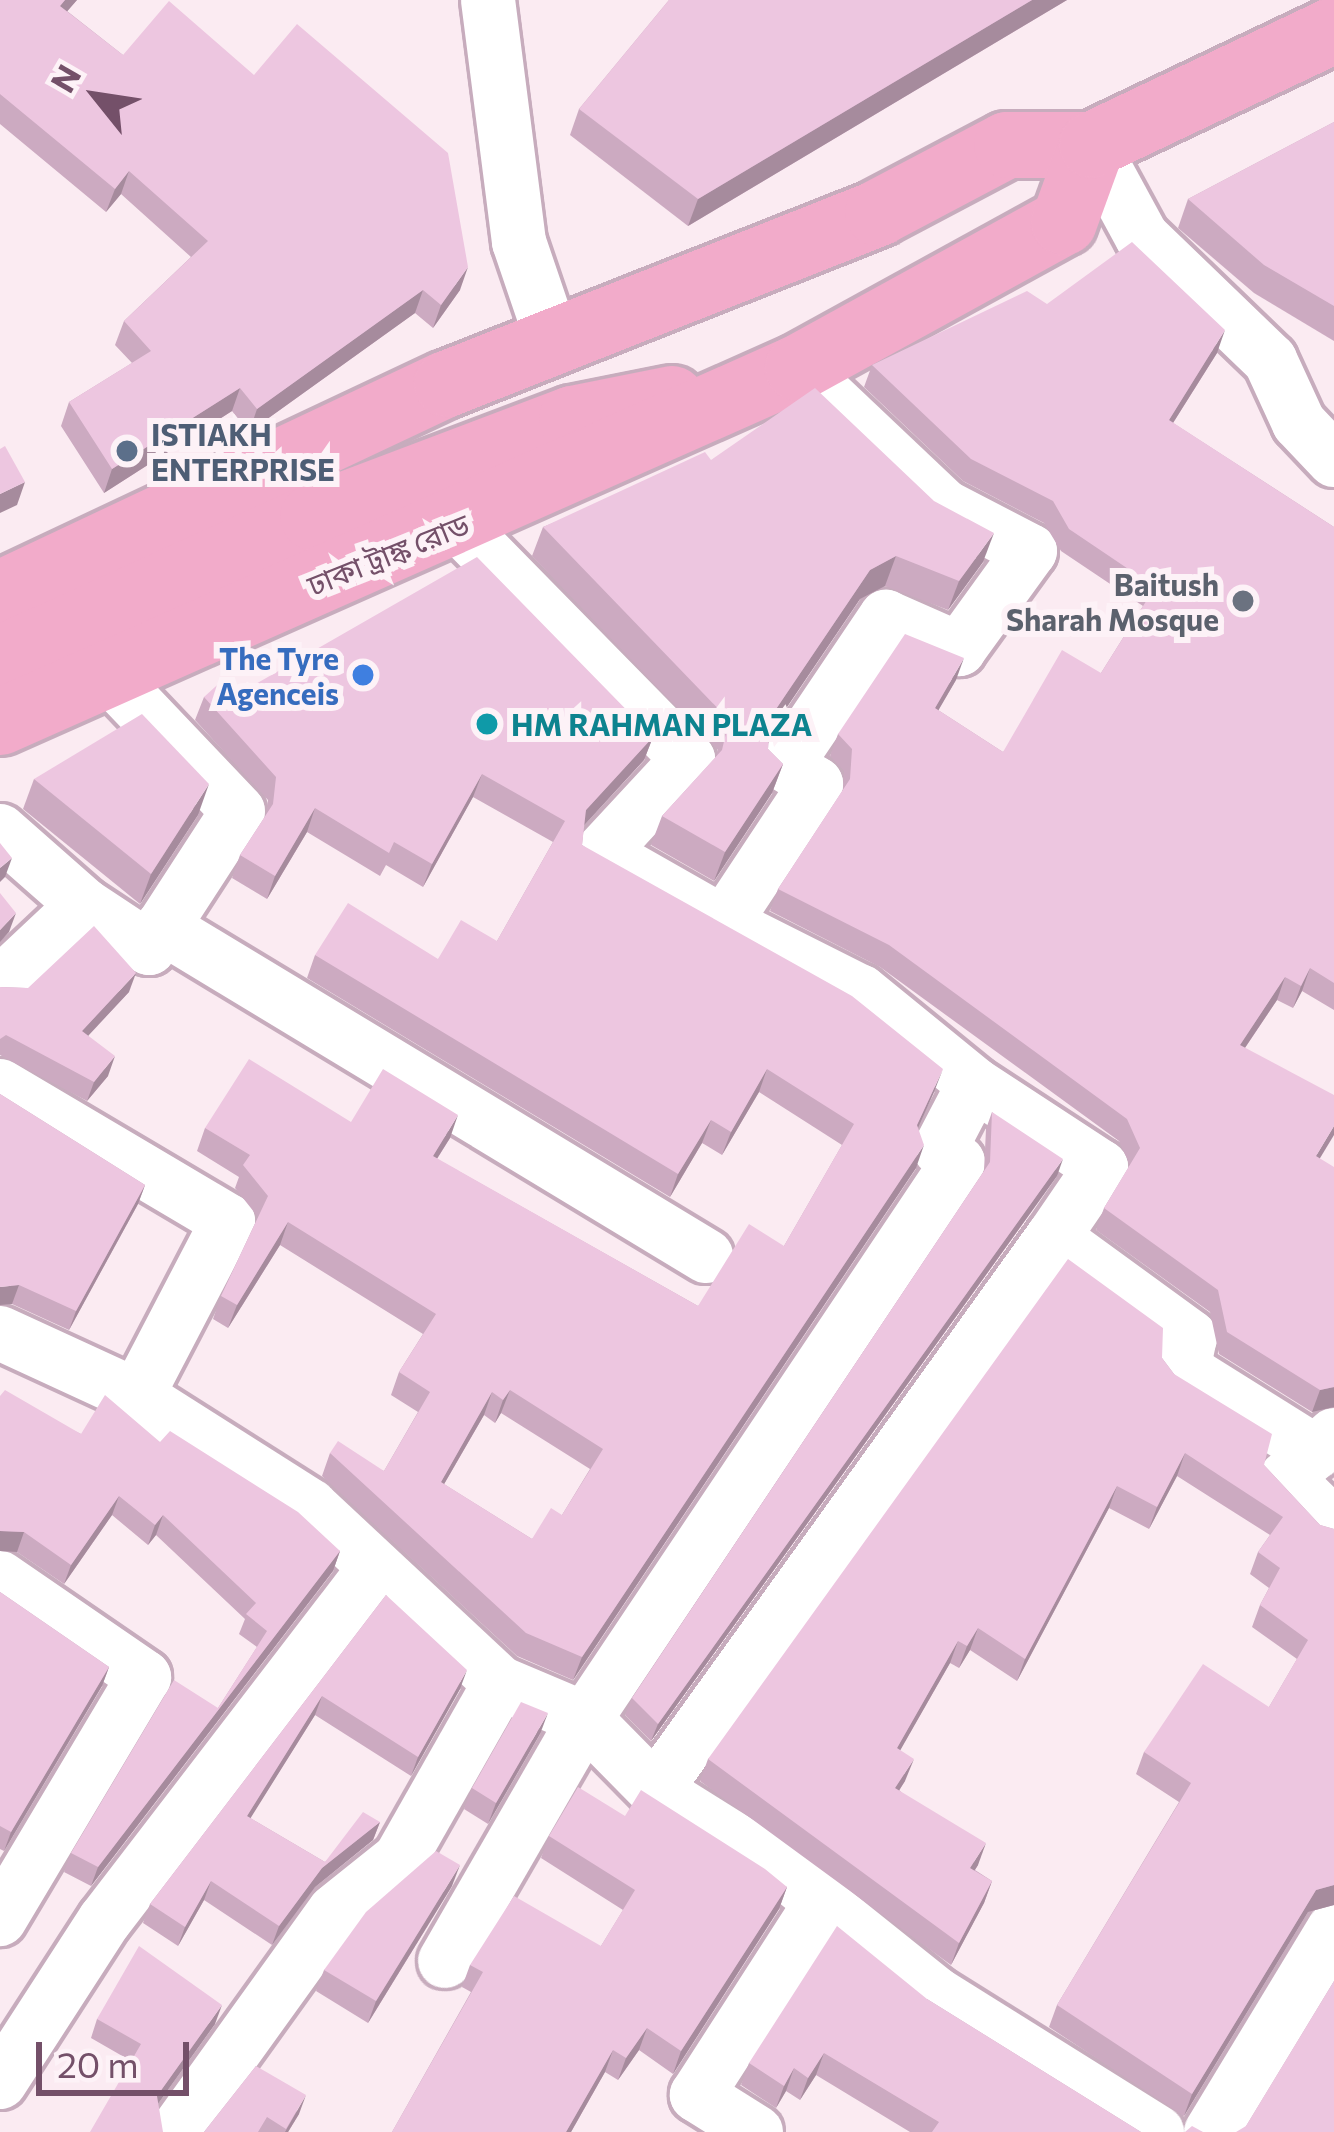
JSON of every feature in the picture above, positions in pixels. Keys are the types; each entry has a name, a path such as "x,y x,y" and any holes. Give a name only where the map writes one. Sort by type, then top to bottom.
{"main road":[{"path":"0,594 554,345 878,213 1007,145 1092,145 1334,30"},
{"name":"ঢাকা ট্রাঙ্ক রোড","path":"0,722 103,669 459,526 786,373 1064,222 1092,145"},
{"name":"ঢাকা ট্রাঙ্ক রোড","path":"0,658 292,526 487,425 631,316"},
{"name":"ঢাকা ট্রাঙ্ক রোড","path":"292,526 572,419 786,373"}],"street":[{"path":"488,0 519,242 554,345"},
{"path":"1092,145 1142,237 1270,360 1299,423 1334,460"},
{"path":"724,923 816,784 787,765 886,617 959,649 1030,551 945,507 786,373"},
{"path":"459,526 688,759 601,853 724,923 861,992 974,1084 1101,1167 655,1790"},
{"path":"0,831 83,905 149,948 238,811 103,669"},
{"path":"0,984 83,905"},
{"path":"162,927 706,1256"},
{"path":"445,1960 585,1719 958,1162 940,1149 974,1084"},
{"path":"0,1086 228,1221 137,1396"},
{"path":"1054,1237 1190,1337 1183,1370 1325,1443 1286,1478 1334,1525"},
{"path":"9,1352 137,1396 310,1506 370,1573 500,1683 585,1719 655,1790 820,1904 936,1994 1157,2132"},
{"path":"0,2082 105,1920 370,1573"},
{"path":"0,1578 144,1677 0,1918"},
{"path":"176,2132 335,1911 400,1859 500,1683"},
{"path":"756,2132 697,2095 820,1904"},
{"path":"1211,2132 1334,1929"}],"building":[{"path":"0,0 65,0 60,6 123,55 169,1 254,75 297,24 448,153 468,267 441,305 423,290 257,409 240,388 112,469 69,402 151,351 124,321 208,241 129,171 115,189 0,94"},
{"path":"669,0 1032,0 698,199 579,109"},
{"path":"1334,122 1334,306 1264,265 1188,199"},
{"path":"1132,242 1225,330 1169,420 1334,527 1334,983 1310,968 1301,986 1285,977 1240,1045 1334,1095 1334,1126 1316,1156 1334,1167 1334,1387 1320,1390 1227,1332 1218,1290 1104,1208 1140,1148 1127,1119 889,945 778,889 850,779 852,749 838,734 905,634 964,658 935,708 1003,752 1062,650 1101,673 1155,587 1069,529 1053,501 971,459 872,365 1027,291 1047,304"},
{"path":"815,388 934,501 994,533 959,581 896,556 870,570 770,718 768,749 783,764 725,852 662,816 722,750 729,720 543,527 705,452 711,460"},
{"path":"5,446 25,482 0,494 0,449"},
{"path":"477,557 653,737 586,810 582,845 852,996 943,1069 917,1125 924,1145 582,1657 526,1633 330,1453 338,1441 384,1471 430,1392 399,1372 436,1314 288,1222 237,1305 221,1296 268,1196 243,1165 250,1155 205,1128 249,1059 351,1122 383,1069 458,1115 433,1156 698,1306 749,1224 784,1246 854,1124 767,1069 731,1132 711,1120 678,1174 315,955 348,903 438,959 461,920 497,941 565,821 482,774 432,864 394,842 389,853 315,808 275,876 240,855 273,804 276,777 204,697 226,677 240,693","holes":["510,1390 603,1449 562,1515 551,1508 532,1539 441,1482 492,1392 503,1400"]},
{"path":"142,714 209,784 151,874 34,779"},
{"path":"0,843 12,858 0,868"},
{"path":"0,893 16,913 0,930"},
{"path":"94,926 136,973 82,1031 115,1056 94,1082 6,1035 0,1039 0,987 28,988"},
{"path":"0,1094 145,1185 76,1311 19,1285 0,1287"},
{"path":"992,1112 1063,1159 658,1724 632,1698 990,1162"},
{"path":"1068,1259 1163,1328 1162,1358 1174,1374 1272,1434 1264,1465 1320,1525 1334,1529 1334,1885 1316,1890 1192,2094 1057,2005 1191,1783 1144,1752 1203,1664 1269,1707 1308,1640 1260,1605 1280,1568 1258,1552 1283,1517 1185,1453 1157,1507 1117,1486 1025,1659 978,1628 967,1646 958,1641 897,1748 914,1759 895,1788 986,1843 970,1868 992,1881 959,1943 708,1759"},
{"path":"5,1390 81,1434 105,1395 160,1442 170,1431 298,1512 340,1551 98,1867 71,1853 174,1680 218,1708 267,1631 246,1614 256,1603 163,1515 155,1525 119,1496 71,1565 24,1532 0,1531 0,1396"},
{"path":"0,1592 109,1667 11,1832 0,1826"},
{"path":"386,1595 467,1670 418,1757 322,1696 247,1816 325,1862 363,1812 380,1822 322,1868 279,1926 211,1881 185,1927 150,1904"},
{"path":"521,1702 548,1713 496,1803 472,1788"},
{"path":"578,1787 625,1816 641,1790 787,1887 681,2051 647,2028 626,2058 613,2050 566,2132 392,2132 483,1972 470,1965 514,1896 601,1946 635,1890 549,1836"},
{"path":"436,1851 460,1865 376,2001 324,1970 366,1912"},
{"path":"837,1926 927,1999 1141,2132 932,2132 939,2122 824,2053 808,2078 794,2068 784,2086 749,2063"},
{"path":"139,1946 222,2005 157,2096 163,2132 90,2132 141,2044 97,2019"},
{"path":"1334,1981 1334,2132 1236,2132 1246,2126"},
{"path":"256,2066 306,2095 286,2129 267,2117 258,2132 204,2132"}],"place":[{"name":"ISTIAKH ENTERPRISE","path":"127,451"},
{"name":"Baitush Sharah Mosque","path":"1243,601"},
{"name":"The Tyre Agenceis","path":"363,675"},
{"name":"HM RAHMAN PLAZA","path":"487,724"}]}
